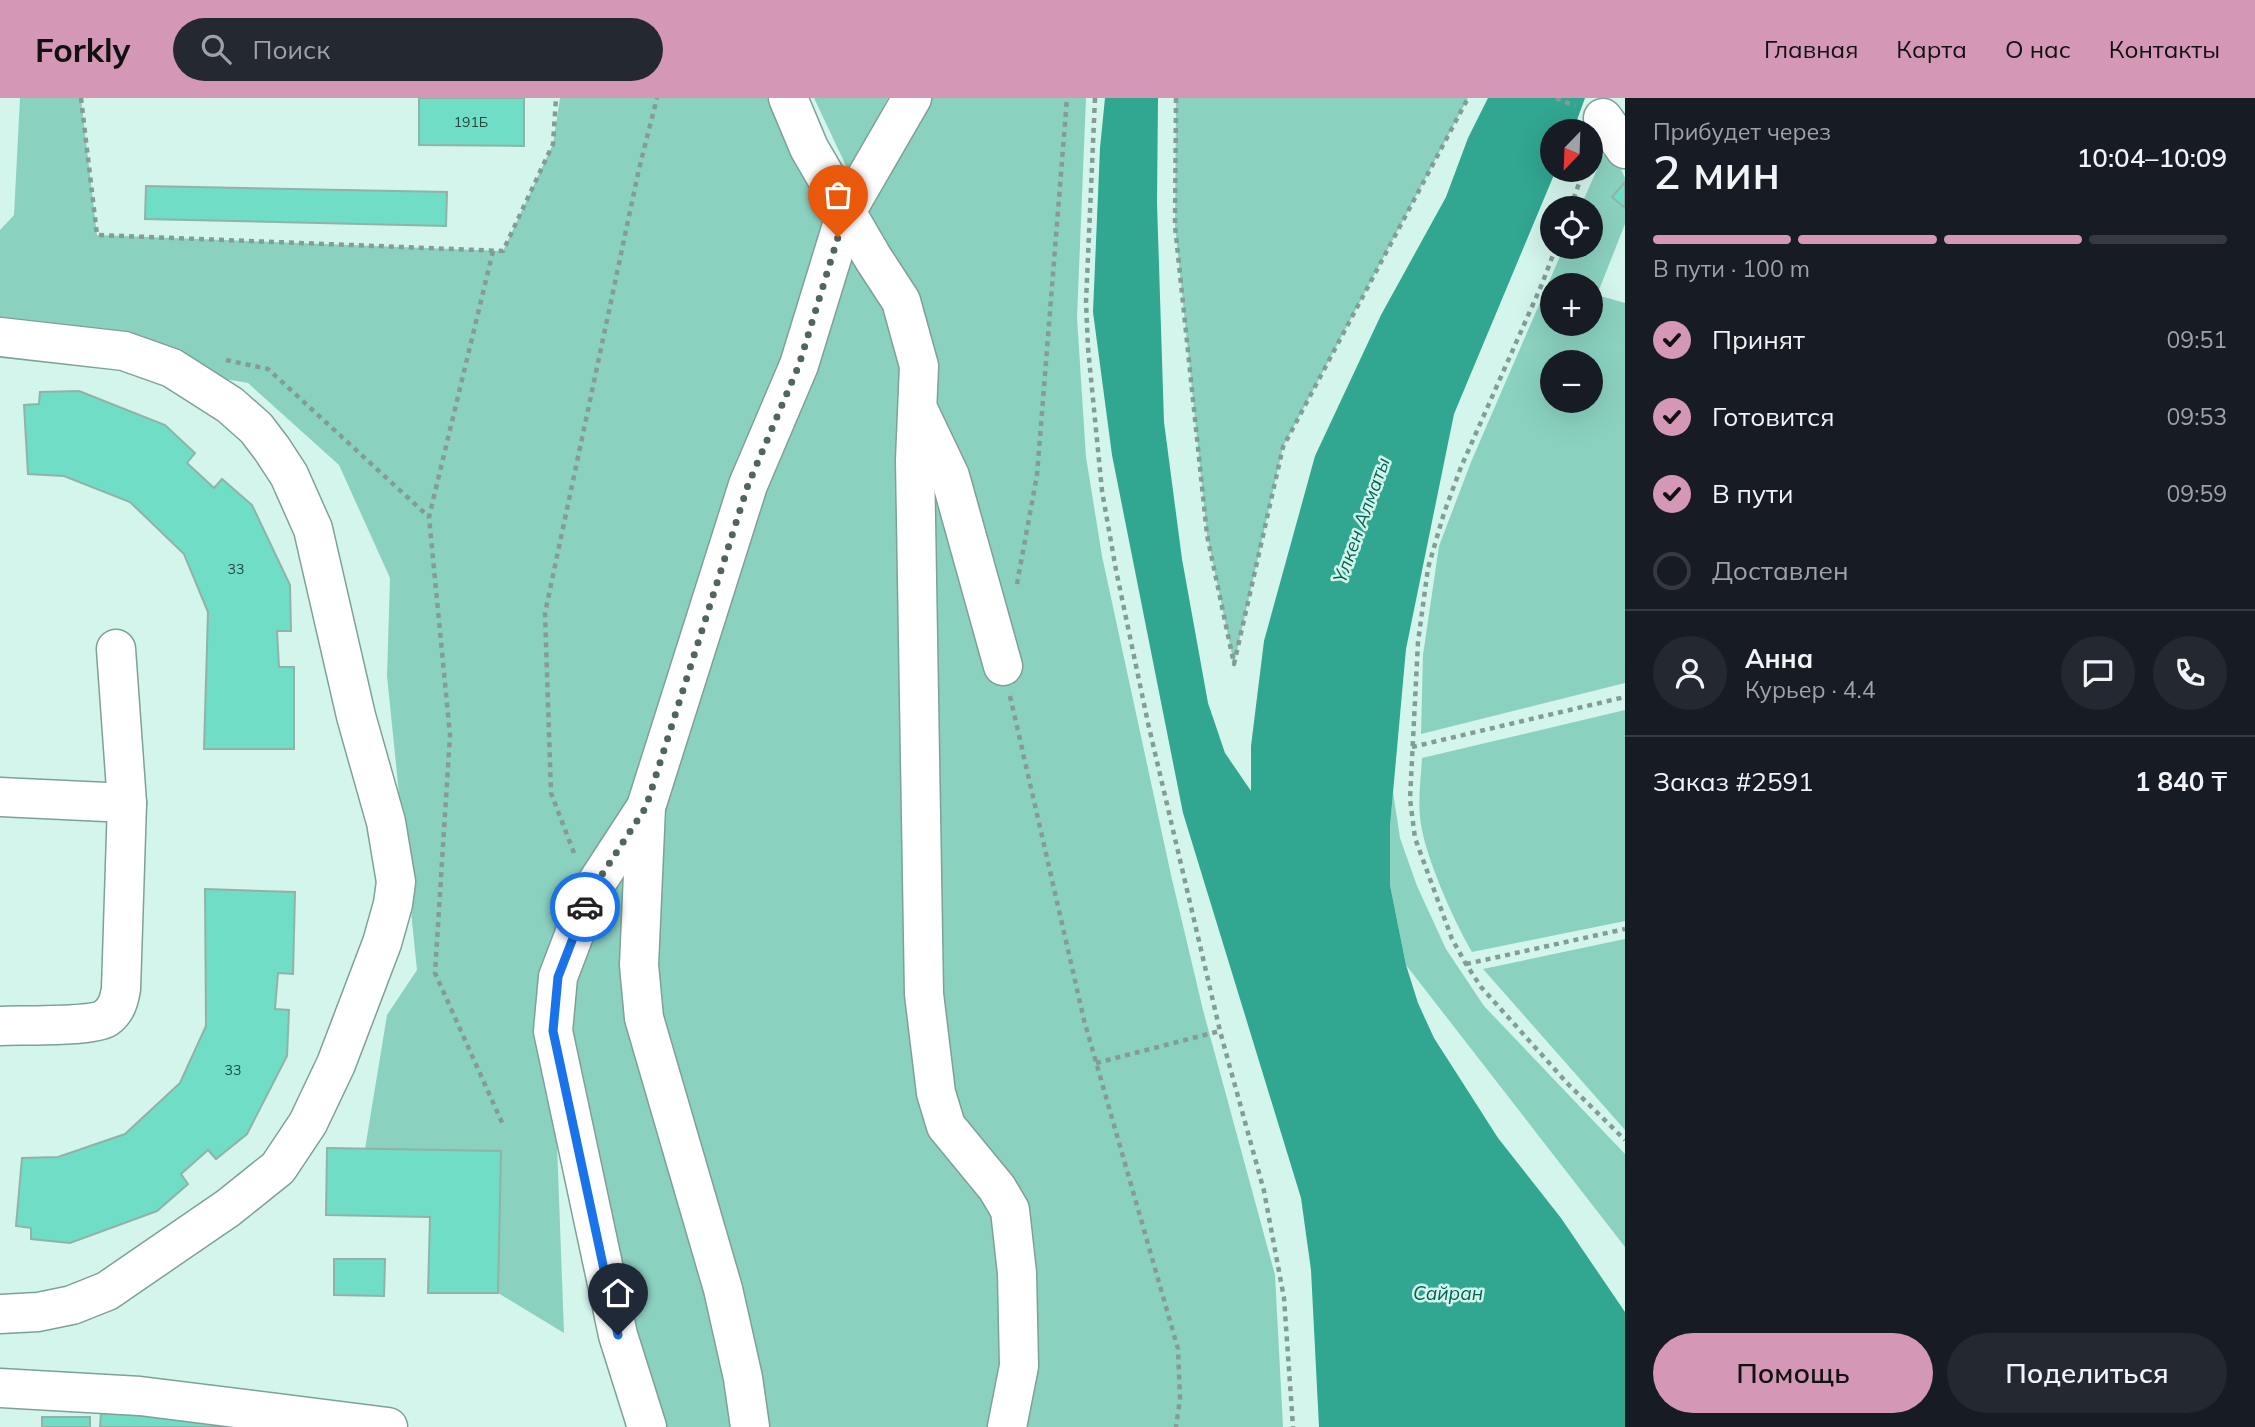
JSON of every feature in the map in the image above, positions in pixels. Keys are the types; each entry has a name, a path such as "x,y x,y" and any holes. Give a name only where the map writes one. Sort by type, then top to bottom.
{"lane":[{"path":"788,98 809,149 901,301 919,366 915,460 924,994 936,1093 946,1126 997,1188 1010,1210 1017,1273 1019,1366 1007,1427"},
{"path":"750,1427 743,1378 723,1289 644,1018 639,965 646,807 748,485 799,365 846,212 912,98"},
{"path":"1603,118 1625,149"},
{"path":"0,337 124,351 165,365 187,376 230,405 256,428 272,449 302,498 313,529 356,716 386,822 396,882 382,943 336,1065 308,1123 278,1168 228,1208 107,1291 72,1306 38,1312 0,1314"},
{"path":"917,405 950,475 1003,666"},
{"path":"0,1026 78,1023 104,1019 118,1004 121,989 127,803 116,649"},
{"path":"0,797 127,803"},
{"path":"646,807 590,893 558,977 553,1031 618,1335 647,1427"},
{"path":"0,1388 140,1396 388,1427"}],"path":[{"path":"81,98 97,235 493,251 503,251 553,144 556,98"},
{"path":"590,893 551,793 545,613 639,169 657,98"},
{"path":"1015,598 1040,450 1067,98"},
{"path":"1095,98 1086,302 1102,491 1146,710 1220,1031 1264,1191 1284,1298 1293,1427"},
{"path":"1176,98 1177,239 1207,535 1234,663 1283,447 1468,98"},
{"path":"493,251 429,517 450,735 435,973 503,1127"},
{"path":"1551,259 1461,467 1444,513 1426,580 1418,642 1410,799 1415,838 1452,939 1480,987 1560,1075 1625,1140"},
{"path":"1003,666 1084,1020 1178,1349 1180,1399 1176,1427"},
{"path":"1412,747 1625,697"},
{"path":"1466,964 1625,929"},
{"path":"1097,1063 1220,1031"}],"shaded area":[{"path":"20,98 81,98 97,235 503,251 553,144 560,98 799,98 846,211 911,98 1086,98 1077,318 1086,457 1102,556 1171,875 1203,1010 1275,1275 1283,1427 650,1427 553,1036 564,1333 498,1293 500,1151 365,1149 387,1015 417,970 387,676 390,578 339,465 248,383 0,339 0,230 14,215"},
{"path":"814,98 888,98 849,172"},
{"path":"1176,98 1468,98 1283,447 1234,664 1207,535 1175,226"},
{"path":"1609,142 1625,178 1625,182 1613,197 1625,208 1625,224 1603,280 1603,273 1553,273 1559,259 1603,259 1603,196 1585,196 1591,182 1603,182 1603,156"},
{"path":"1603,297 1625,303 1625,683 1421,734 1423,655 1439,546 1471,462 1540,302 1540,336 1603,336"},
{"path":"1625,710 1625,921 1472,952 1440,886 1422,832 1419,802 1422,758"},
{"path":"1393,792 1400,838 1417,886 1446,949 1484,1006 1625,1154 1625,1247 1406,965 1390,885"},
{"path":"1625,939 1625,1130 1483,969"}],"water":[{"name":"Сайран","path":"1105,98 1158,98 1157,203 1164,422 1182,559 1208,703 1225,753 1251,791 1251,746 1264,641 1315,456 1381,315 1446,197 1468,138 1488,98 1585,98 1577,119 1540,119 1540,182 1551,182 1545,196 1540,196 1540,208 1454,414 1406,649 1390,826 1390,885 1406,965 1418,1003 1434,1038 1498,1138 1561,1218 1625,1312 1625,1427 1319,1427 1311,1270 1301,1198 1183,813 1112,455 1093,312 1100,148"}],"building":[{"path":"419,98 524,98 524,146 419,145"},
{"path":"1625,182 1625,208 1612,197"},
{"path":"146,186 447,192 446,226 145,219"},
{"path":"79,391 165,425 195,453 187,463 214,488 222,479 252,505 290,585 291,631 277,631 279,667 294,667 294,749 204,749 208,612 184,554 130,502 64,476 28,474 24,405 39,404 40,392"},
{"path":"205,889 295,892 293,974 278,973 275,1009 289,1010 287,1056 247,1134 216,1159 208,1150 181,1174 188,1184 157,1211 70,1243 31,1239 31,1228 16,1226 22,1158 58,1157 125,1134 180,1083 206,1026"},
{"path":"327,1148 501,1151 498,1293 428,1293 430,1217 326,1215"},
{"path":"334,1259 385,1259 384,1296 334,1295"},
{"path":"101,1412 233,1424 233,1427 100,1427"},
{"path":"42,1417 90,1417 90,1427 42,1427"}],"way so far":[{"path":"585,907 590,893 646,807 748,485 799,365 838,237"}],"route":[{"path":"585,907 558,977 553,1031 618,1335"}],"water label":[{"name":"Үлкен Алматы","path":"1361,520"}]}
